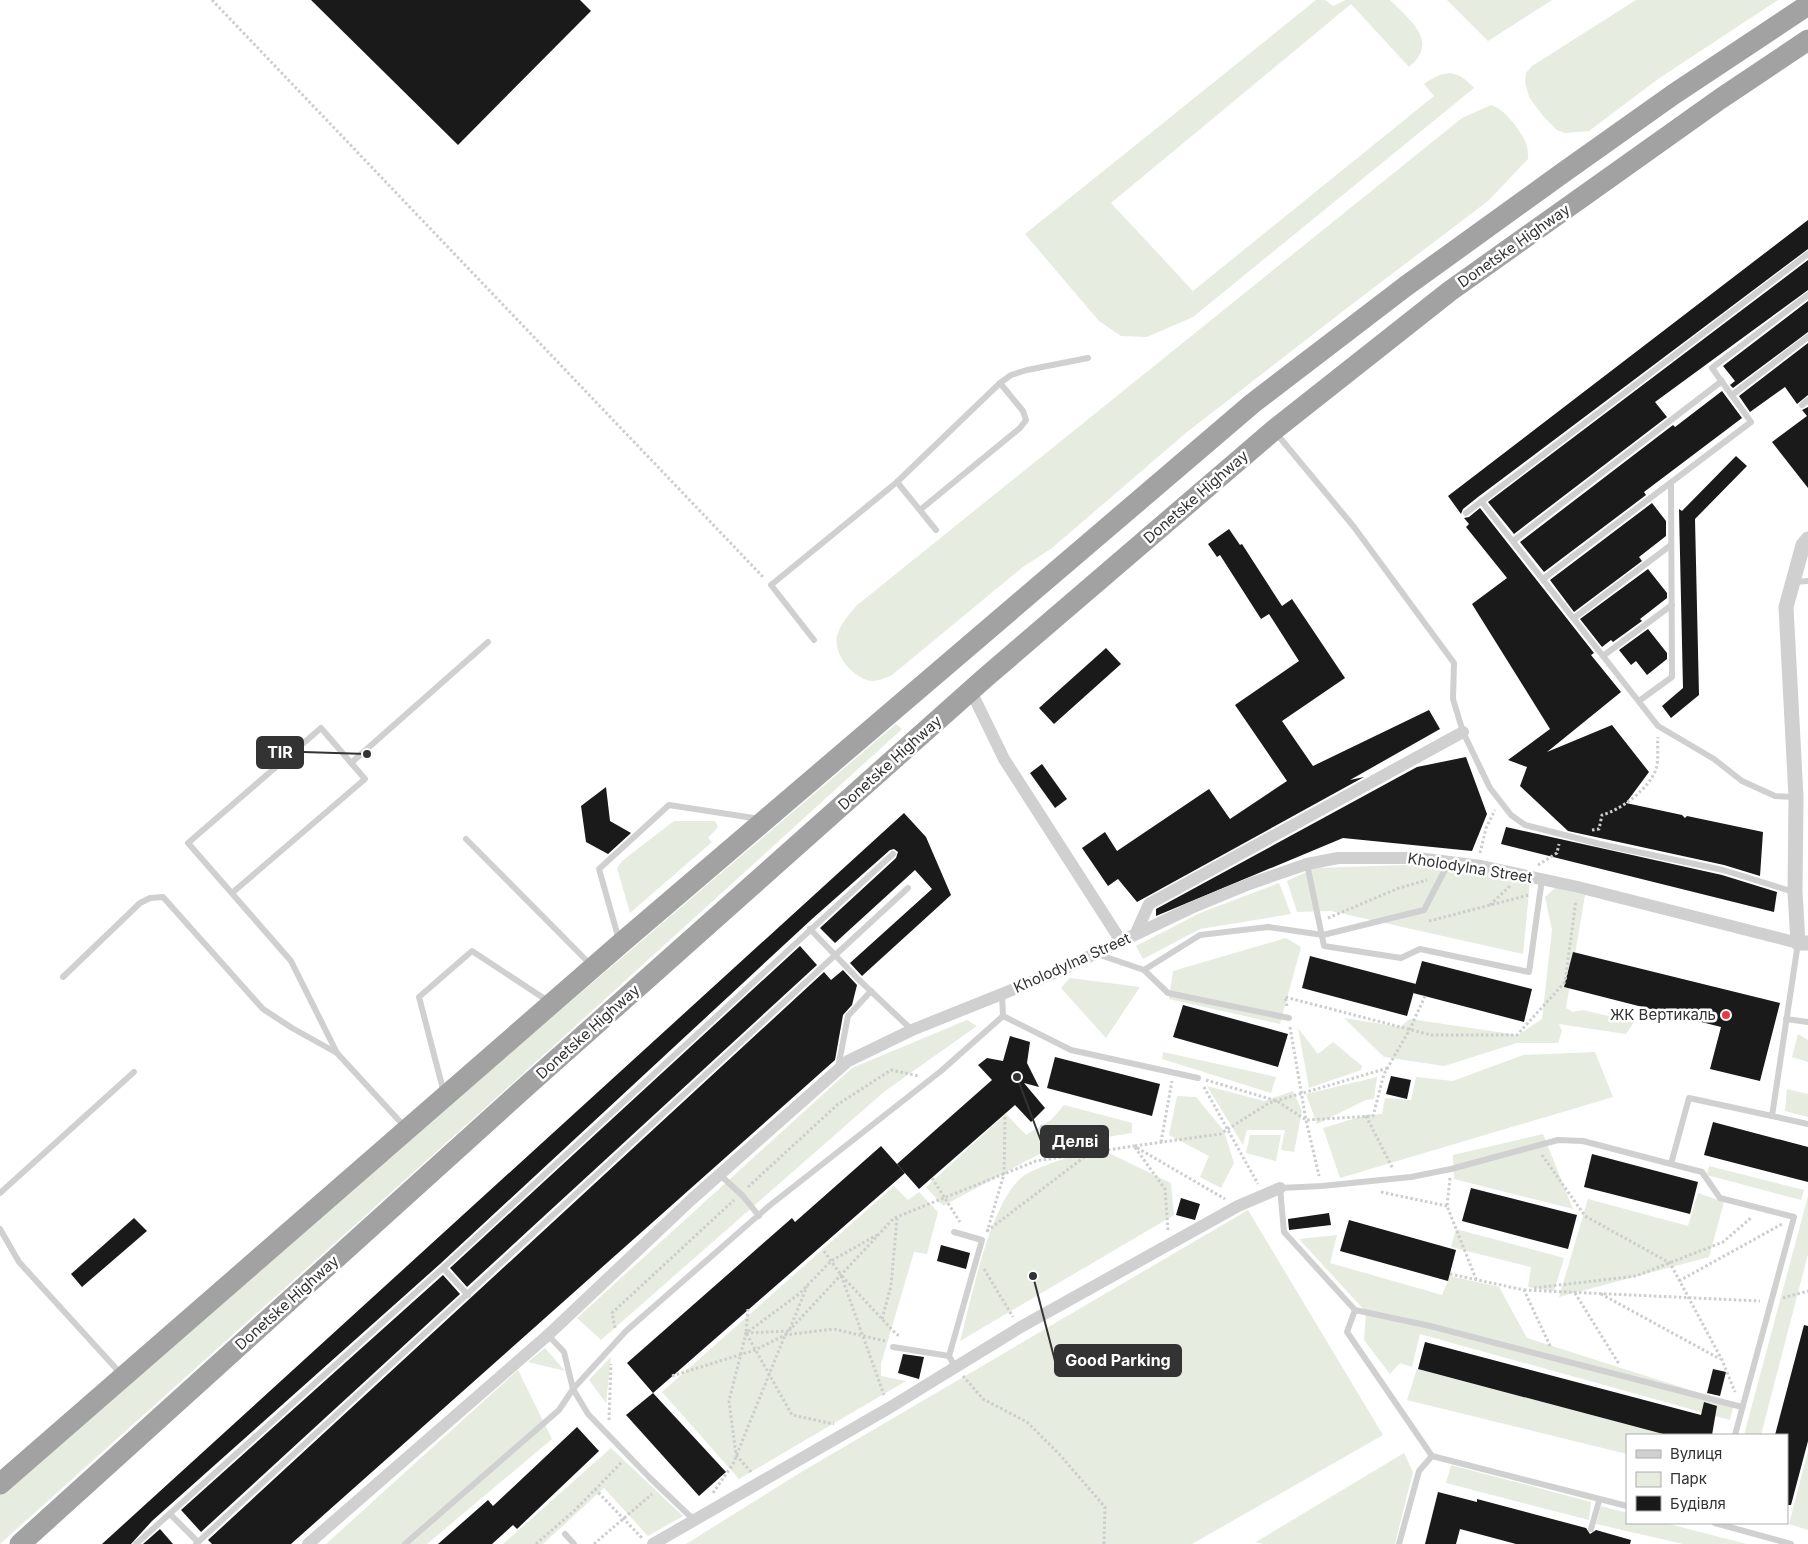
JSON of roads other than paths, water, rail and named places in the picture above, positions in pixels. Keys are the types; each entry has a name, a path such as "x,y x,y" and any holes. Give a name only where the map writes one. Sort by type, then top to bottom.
{"highway":[{"name":"Donetske Highway","path":"0,1484 553,1005 620,944 768,820 1253,403 1406,286 1564,172 1674,94 1808,5"},
{"name":"Donetske Highway","path":"20,1544 520,1092 971,691 1274,430 1450,291 1808,40"}],"street":[{"path":"1803,943 1795,892 1796,797 1786,608 1802,545 1808,539"},
{"path":"971,691 1004,759 1121,941"},
{"path":"1136,933 1149,904 1463,732"},
{"name":"Kholodylna Street","path":"308,1544 548,1335 719,1174 848,1061 912,1030 1096,954 1136,933 1207,901 1307,864 1338,858 1418,858 1481,866 1542,879 1803,943"},
{"path":"653,1544 889,1408 952,1362 1019,1328 1238,1206 1280,1188"}],"lane":[{"path":"1466,513 1808,254"},
{"path":"1543,579 1752,422 1712,368 1808,294"},
{"path":"1732,395 1808,337"},
{"path":"814,640 771,585 897,482 1000,383 1012,375 1027,370 1088,358"},
{"path":"1513,541 1722,381"},
{"path":"920,510 1020,428 1026,420 1024,410 1000,383"},
{"path":"1802,405 1808,400"},
{"path":"1274,430 1354,527 1454,663 1453,699 1463,732 1490,788 1511,815 1525,825 1723,870 1795,892"},
{"path":"897,482 936,530"},
{"path":"1639,701 1672,677 1671,483"},
{"path":"1482,502 1658,726 1714,759 1742,781 1775,796 1796,797"},
{"path":"1574,618 1671,545"},
{"path":"1792,582 1808,581"},
{"path":"1604,656 1672,605"},
{"path":"351,763 488,642"},
{"path":"232,893 365,778 321,728 188,843 291,961 337,1053 408,1130"},
{"path":"620,944 599,869 669,805 768,820"},
{"path":"466,839 594,968"},
{"path":"136,1544 444,1268 810,928 893,854"},
{"path":"1144,970 1200,935 1268,927 1322,935 1424,910 1449,862"},
{"path":"1307,864 1324,946 1401,958 1420,949 1529,972 1542,879"},
{"path":"170,1514 197,1543 468,1296 908,888"},
{"path":"63,976 140,904 150,898 163,897 263,1009 292,1028 337,1053"},
{"path":"810,928 912,1030"},
{"path":"1772,1116 1786,1020 1803,943"},
{"path":"445,1099 419,997 472,951 553,1005"},
{"path":"1096,954 1144,970 1168,993 1289,1018"},
{"path":"838,1070 848,1016 871,991"},
{"path":"1002,994 1003,1016"},
{"path":"1003,1016 1071,1050 1198,1078"},
{"path":"405,1544 559,1410 573,1388 618,1340 759,1216 932,1078 1003,1016"},
{"path":"1786,1020 1808,1022"},
{"path":"0,1194 134,1072"},
{"path":"1671,1164 1689,1098 1808,1124"},
{"path":"1735,1434 1794,1217 1720,1198 1702,1172 1583,1141 1558,1140 1451,1169 1398,1178 1322,1186 1280,1188 1284,1232 1356,1310 1742,1407"},
{"path":"719,1174 743,1196 759,1216"},
{"path":"0,1229 19,1262 123,1376"},
{"path":"893,1345 952,1362 982,1240 954,1232"},
{"path":"444,1268 468,1296"},
{"path":"1356,1310 1347,1332 1432,1456 1599,1501 1626,1506"},
{"path":"548,1335 564,1352 573,1388 588,1414 694,1520"},
{"path":"1399,1544 1419,1471 1432,1456"},
{"path":"1592,1529 1599,1501"},
{"path":"1717,1524 1791,1544"},
{"path":"565,1534 574,1544"}],"place":[{"name":"TIR","path":"367,754"},
{"name":"ЖК Вертикаль","path":"1726,1015"},
{"name":"Делві","path":"1017,1077"},
{"name":"Good Parking","path":"1033,1276"}]}
